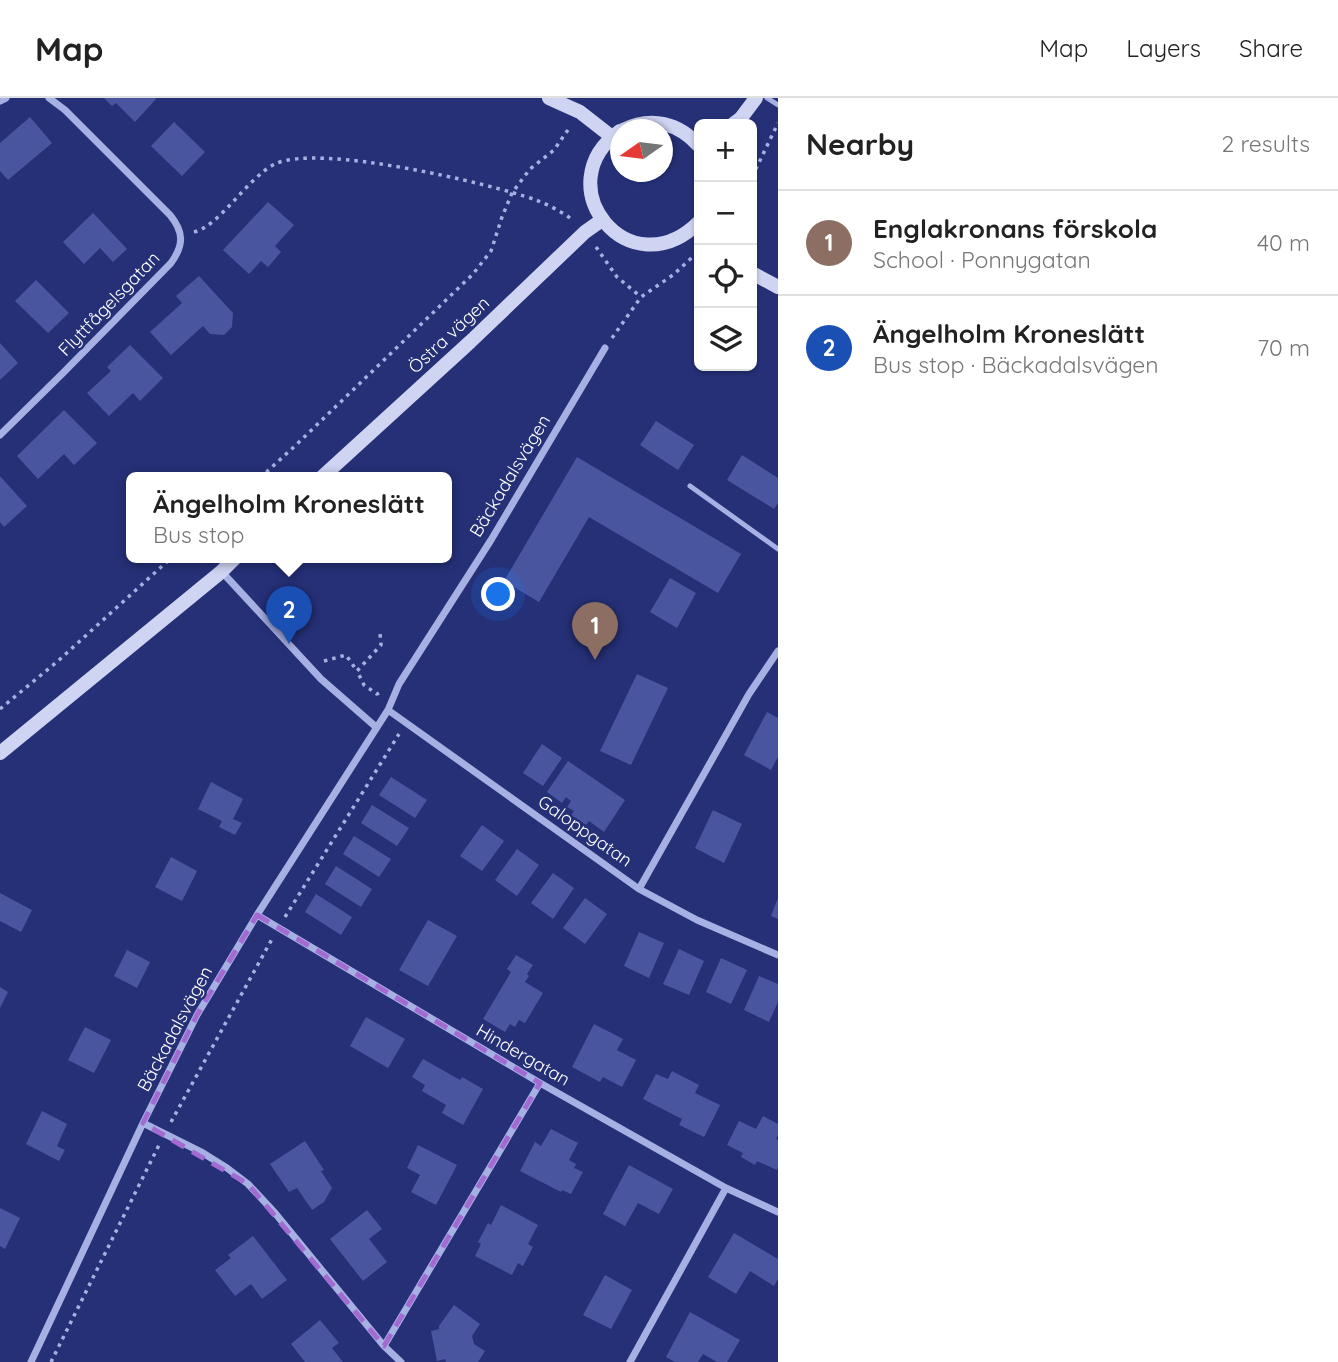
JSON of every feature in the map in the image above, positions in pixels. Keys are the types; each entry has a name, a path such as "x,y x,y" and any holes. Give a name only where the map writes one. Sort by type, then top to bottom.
{"main road":[{"path":"549,98 610,128"},
{"path":"740,119 756,98"},
{"path":"673,127 682,130 694,140"},
{"path":"610,141 599,153 592,173 591,194 602,220 619,235 639,244 652,245 694,237"},
{"name":"Östra vägen","path":"328,472 585,232 602,220"},
{"path":"757,276 778,287"},
{"path":"0,753 230,563"}],"street":[{"path":"0,101 6,98"},
{"path":"49,98 65,110 170,215 178,225 181,235"},
{"name":"Flyttfågelsgatan","path":"0,435 171,263 178,254 181,235"},
{"name":"Bäckadalsvägen","path":"31,1362 143,1123 197,1015 257,915 388,710 399,684 491,540 605,348"},
{"path":"221,572 321,680 376,727"},
{"path":"639,889 750,694 778,652"},
{"name":"Galoppgatan","path":"388,710 639,889 697,920 778,955"},
{"name":"Hindergatan","path":"257,915 540,1083 726,1188 778,1212"},
{"path":"384,1346 540,1083"},
{"path":"143,1123 227,1168 254,1190 384,1346 401,1362"},
{"path":"630,1362 726,1188"}],"lane":[{"path":"767,98 778,105"},
{"path":"690,486 778,549"}],"path":[{"path":"267,472 473,274 491,251 512,193 530,169 554,150 580,113"},
{"path":"757,167 778,124"},
{"path":"181,235 202,230 266,168 279,162 292,158 382,164 512,193 537,200 565,214 581,226 617,277 641,297"},
{"path":"605,348 641,297 673,275 694,241"},
{"path":"0,709 58,662 166,563"},
{"path":"357,671 381,645 380,633"},
{"path":"324,661 346,655 363,685 377,694 399,684"},
{"path":"51,1362 165,1133 278,928 406,723"}],"highlighted area":[{"path":"257,915 540,1083 384,1346 248,1184 143,1123 197,1015"}],"building":[{"path":"104,98 156,99 135,122 116,103 112,106"},
{"path":"30,117 52,143 8,180 0,171 0,143"},
{"path":"174,122 205,152 182,176 151,146"},
{"path":"268,202 294,225 275,246 281,252 268,267 261,261 249,274 223,250"},
{"path":"93,213 127,249 113,262 100,248 84,264 63,242"},
{"path":"199,276 233,313 232,327 224,335 210,334 203,326 171,355 150,332 182,303 176,296"},
{"path":"36,280 69,313 48,333 15,301"},
{"path":"0,343 18,363 0,380"},
{"path":"130,345 163,378 140,401 133,393 109,416 87,393 111,371 107,367"},
{"path":"64,410 97,443 74,465 64,454 38,479 17,456"},
{"path":"656,421 694,445 678,470 640,445"},
{"path":"742,455 778,478 778,503 774,509 727,480"},
{"path":"577,457 741,554 718,593 589,517 539,602 504,581"},
{"path":"0,476 27,506 4,527 0,522"},
{"path":"670,578 696,593 677,628 650,612"},
{"path":"637,674 668,688 631,765 600,751"},
{"path":"767,712 778,718 778,757 771,770 744,755"},
{"path":"542,744 562,758 543,786 523,773"},
{"path":"568,761 625,800 604,832 589,821 586,825 571,815 574,811 567,807 571,801 566,797 562,803 547,792"},
{"path":"391,777 427,800 415,818 379,795"},
{"path":"211,782 243,799 233,819 242,823 235,835 219,827 222,821 198,809"},
{"path":"372,805 409,828 397,846 361,823"},
{"path":"713,810 742,824 724,863 695,848"},
{"path":"482,825 504,841 482,871 460,856"},
{"path":"354,836 391,859 379,877 343,854"},
{"path":"517,849 539,865 517,896 495,880"},
{"path":"171,857 197,871 182,901 155,887"},
{"path":"336,866 372,889 361,907 325,884"},
{"path":"553,873 574,888 553,919 531,903"},
{"path":"0,893 32,910 21,932 0,921"},
{"path":"316,894 352,917 341,935 305,912"},
{"path":"585,898 607,914 585,944 563,928"},
{"path":"778,898 778,919 771,916"},
{"path":"428,920 457,936 428,986 399,970"},
{"path":"639,932 664,943 649,978 624,966"},
{"path":"679,949 704,961 689,995 663,984"},
{"path":"127,950 150,962 137,988 114,976"},
{"path":"516,955 533,965 525,982 543,993 525,1023 519,1020 515,1027 510,1024 505,1032 483,1019 511,972 507,969"},
{"path":"721,958 747,970 731,1004 706,992"},
{"path":"759,976 778,984 778,1002 769,1022 744,1010"},
{"path":"0,987 8,992 0,1008"},
{"path":"366,1017 405,1039 388,1068 350,1046"},
{"path":"594,1024 623,1039 617,1050 636,1060 622,1087 603,1077 600,1082 572,1067"},
{"path":"85,1027 111,1040 94,1073 68,1060"},
{"path":"423,1059 460,1080 462,1077 483,1089 463,1125 442,1113 446,1105 422,1091 425,1085 412,1077"},
{"path":"672,1071 699,1085 695,1093 720,1105 704,1137 679,1125 682,1119 643,1099 656,1074 668,1079"},
{"path":"42,1111 67,1124 57,1146 65,1150 59,1161 26,1144"},
{"path":"763,1116 778,1124 777,1170 757,1161 755,1165 741,1157 743,1153 727,1145 739,1121 756,1129"},
{"path":"551,1129 578,1143 569,1160 576,1164 574,1168 583,1172 571,1194 562,1190 561,1192 520,1171 535,1142 541,1146"},
{"path":"305,1141 332,1188 324,1202 312,1210 297,1188 289,1192 270,1164"},
{"path":"418,1145 457,1165 436,1205 411,1192 420,1175 407,1168"},
{"path":"629,1165 673,1189 659,1214 638,1203 625,1226 603,1214"},
{"path":"501,1205 538,1225 528,1244 533,1247 523,1266 518,1263 512,1275 475,1256 481,1244 478,1242"},
{"path":"0,1208 20,1218 5,1249 0,1246"},
{"path":"367,1210 382,1229 369,1239 387,1262 363,1281 330,1239"},
{"path":"734,1233 778,1259 778,1279 774,1286 750,1271 736,1294 708,1277"},
{"path":"253,1236 287,1280 262,1299 251,1284 235,1296 215,1270 231,1258 228,1255"},
{"path":"605,1275 632,1290 611,1329 583,1315"},
{"path":"454,1305 480,1324 472,1336 474,1344 485,1351 478,1362 446,1362 445,1359 437,1361 431,1331 439,1329"},
{"path":"690,1312 740,1340 727,1362 717,1362 703,1354 698,1362 675,1362 666,1357"},
{"path":"320,1320 339,1343 332,1348 343,1362 305,1362 291,1344"}],"place":[{"name":"Ängelholm Kroneslätt","path":"289,644"},
{"name":"Englakronans förskola","path":"595,660"}]}
